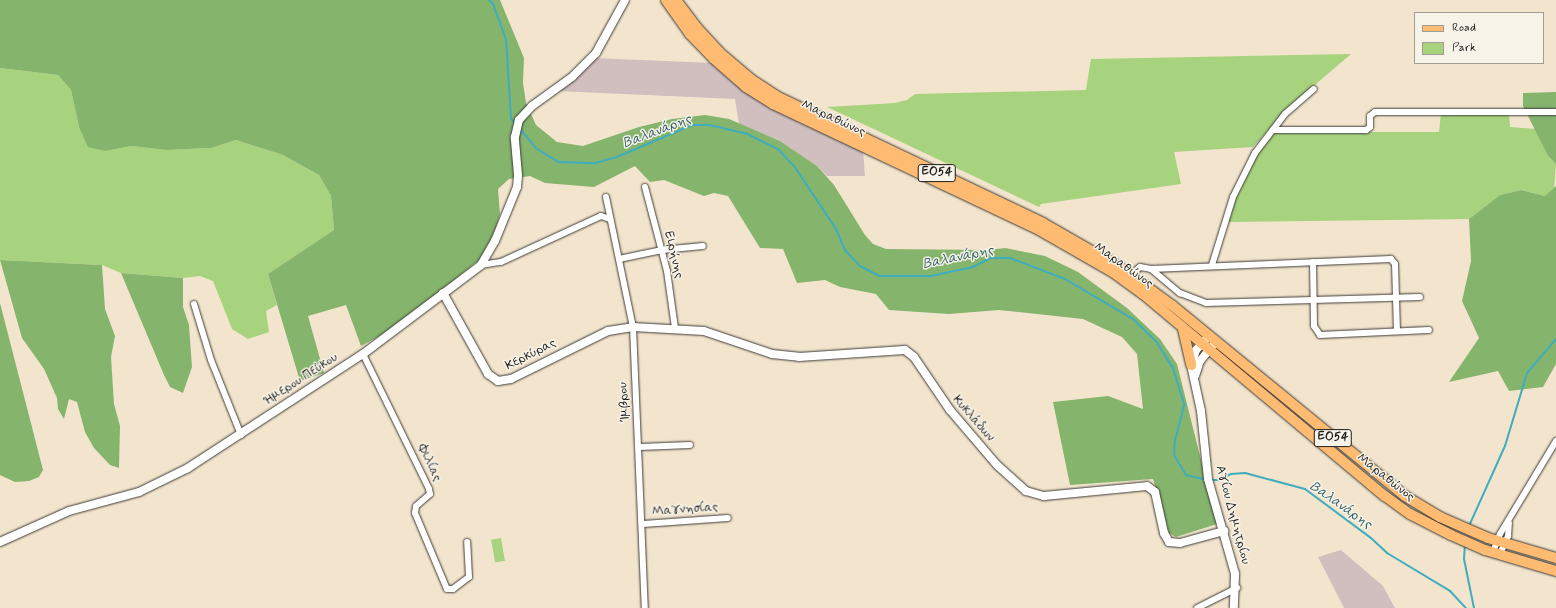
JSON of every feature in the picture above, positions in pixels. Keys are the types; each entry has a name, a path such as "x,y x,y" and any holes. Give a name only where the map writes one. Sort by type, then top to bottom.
{"main road":[{"name":"Μαραθώνος","path":"666,0 690,34 713,58 761,96 797,117 1074,248 1132,286 1385,496 1410,514 1475,546 1556,571"},
{"name":"Μαραθώνος","path":"676,0 697,28 719,52 752,80 778,97 1043,222 1085,245 1132,275 1213,339 1393,488 1456,524 1478,534 1556,558"},
{"path":"1183,329 1191,365"}],"street":[{"name":"Ήμερου Πεύκου","path":"0,542 68,511 139,492 157,484 242,435 363,354 481,265 496,241 517,186 518,170 515,141 519,120 532,106 572,77 596,53 625,0"},
{"path":"1212,265 1238,185 1255,153 1285,114 1314,89"},
{"path":"1273,130 1366,130 1370,127 1370,116 1375,112 1556,112"},
{"name":"Ειρήνης","path":"645,188 662,250 675,328"},
{"name":"Ίμβρου","path":"606,197 633,327 640,447 645,608"},
{"path":"481,265 501,262 601,216 610,219"},
{"path":"619,259 662,250 702,246"},
{"path":"1132,275 1140,267 1151,269 1212,265 1391,259 1394,264 1397,331"},
{"path":"1313,262 1314,326 1320,335 1429,330"},
{"path":"1151,269 1180,293 1206,303 1313,301 1396,296 1420,297"},
{"name":"Κερκύρας","path":"443,293 485,368 498,381 511,379 608,331 633,327 675,328"},
{"path":"194,304 211,360 242,435"},
{"name":"Κυκλάδων","path":"675,328 704,330 772,354 799,357 905,350 914,357 950,410 997,465 1026,490 1044,496 1147,486 1154,492 1164,533 1169,542 1180,543 1224,531"},
{"name":"Αγίου Δημητρίου","path":"1196,380 1191,365 1204,347 1213,339"},
{"name":"Αγίου Δημητρίου","path":"1204,347 1197,368 1196,380 1206,471 1234,569 1237,588 1234,608"},
{"name":"Φιλίας","path":"363,354 429,489 430,494 418,503 415,513 447,589 454,589 469,577 467,542"},
{"path":"1497,553 1509,523 1556,441"},
{"path":"640,447 690,445"},
{"name":"Μαγνησίας","path":"643,524 728,518"},
{"path":"1197,608 1237,588"}],"shaded area":[{"path":"593,58 714,63 863,150 865,176 827,176 817,166 780,141 739,124 735,99 556,91"},
{"path":"1341,550 1383,586 1395,608 1344,608 1318,557"}],"green space":[{"path":"0,0 500,0 524,58 523,83 526,103 536,125 557,142 583,146 639,127 672,119 705,115 729,119 780,141 817,166 834,185 865,235 873,244 886,249 989,250 1005,248 1045,256 1078,272 1127,308 1160,339 1177,364 1217,524 1176,537 1169,533 1153,479 1070,485 1053,402 1108,396 1143,409 1137,354 1122,337 1083,319 999,310 949,314 889,310 876,294 840,287 825,280 797,283 783,249 760,248 728,196 714,193 704,196 664,180 650,182 635,166 594,187 545,183 530,176 509,179 498,189 500,214 493,237 480,259 396,327 361,346 346,305 308,316 324,373 300,381 268,274 334,230 331,196 319,175 283,155 236,140 211,148 166,150 132,146 105,151 88,147 79,127 71,90 58,75 0,68"},
{"path":"1351,54 1287,109 1253,147 1174,152 1181,184 1041,204 1039,207 827,107 895,103 907,100 915,94 1086,90 1091,59"},
{"path":"0,68 58,75 71,90 79,127 105,151 132,146 166,150 211,148 236,140 283,155 319,175 331,196 334,230 268,274 277,305 266,311 269,332 248,339 232,329 213,281 200,276 183,278 121,273 102,265 0,260"},
{"path":"1556,92 1556,164 1548,156 1523,106 1523,93"},
{"path":"1441,113 1509,113 1510,127 1535,129 1548,156 1556,164 1554,190 1545,196 1521,190 1500,195 1469,219 1227,222 1233,200 1256,154 1274,132 1439,132"},
{"path":"1556,186 1556,364 1543,387 1509,391 1498,371 1449,382 1479,338 1462,301 1471,261 1469,219 1500,195 1521,190 1545,196"},
{"path":"0,260 102,265 105,309 115,336 111,357 114,404 120,426 119,468 110,465 94,448 85,432 77,402 69,399 64,419 58,409 57,398 44,369 22,338"},
{"path":"121,273 183,278 183,307 189,325 192,367 183,393 170,387"},
{"path":"0,303 43,470 39,477 29,481 15,482 0,475"},
{"path":"501,538 505,561 495,562 491,540"}],"waterway":[{"name":"Βαλανάρης","path":"489,0 493,4 506,39 511,119 516,124"},
{"name":"Βαλανάρης","path":"520,129 537,149 559,162 595,163 617,157 692,125 709,125 747,134 778,149 794,166 836,229 845,250 860,266 880,276 931,276 973,267 991,258 1010,258 1065,279 1133,319 1156,341 1173,368 1184,405 1175,440 1174,455 1186,475 1207,480"},
{"path":"1469,526 1505,446 1527,373 1556,339"},
{"name":"Βαλανάρης","path":"1211,480 1219,480 1231,474 1245,473 1305,489 1371,538 1387,553 1450,591 1466,608"},
{"path":"1465,544 1464,559 1474,608"}]}
